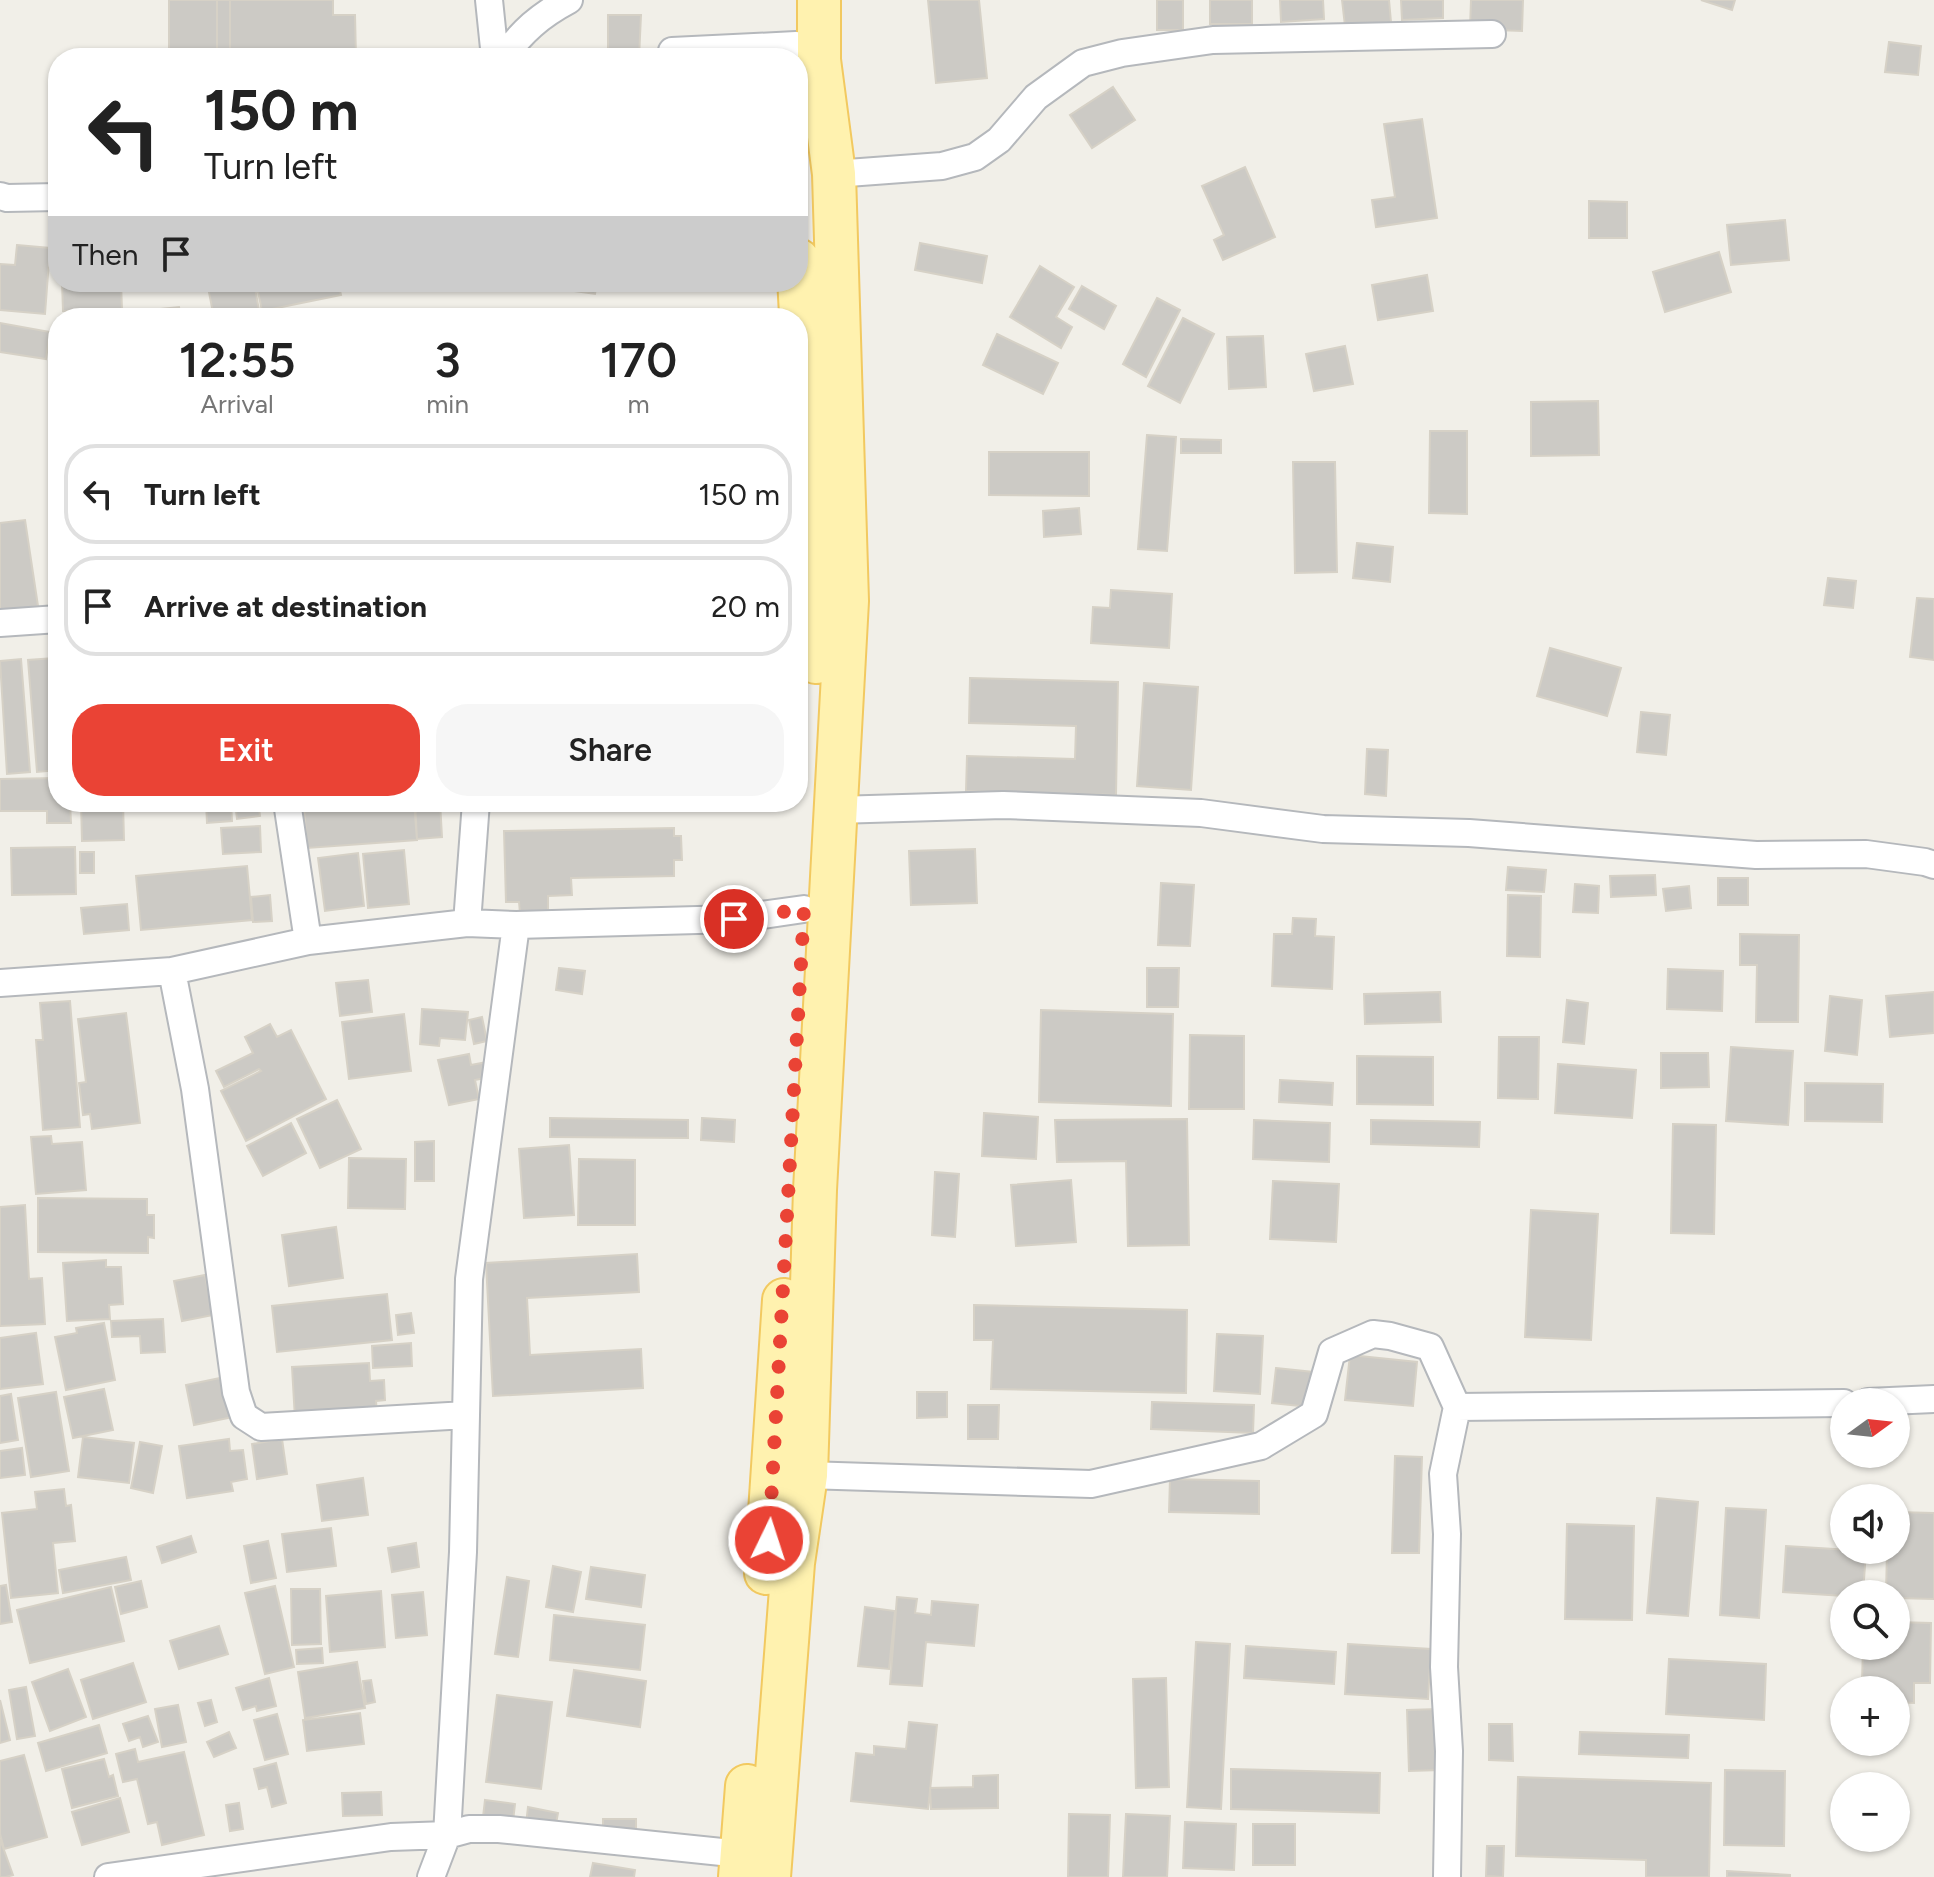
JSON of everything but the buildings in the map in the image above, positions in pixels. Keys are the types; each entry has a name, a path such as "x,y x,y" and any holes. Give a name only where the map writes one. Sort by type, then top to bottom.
{"main road":[{"path":"791,0 796,48"},
{"path":"750,1869 806,1475 815,1190 847,601 834,174 819,60 819,0"},
{"path":"750,1869 812,801 818,622 808,441"}],"street":[{"path":"489,0 494,48"},
{"path":"510,48 542,14 569,0"},
{"path":"834,174 942,166 975,157 999,140 1036,97 1083,63 1122,53 1213,40 1492,34"},
{"path":"0,196 48,197"},
{"path":"0,623 48,620"},
{"path":"836,810 1003,805 1201,813 1323,829 1469,833 1756,855 1866,854 1934,865"},
{"path":"289,812 308,941"},
{"path":"467,923 475,812"},
{"path":"0,983 172,971 308,941 467,923 516,925 734,919 804,909"},
{"path":"431,1877 447,1835 463,1552 469,1279 516,925"},
{"path":"172,971 195,1089 236,1392 244,1416 261,1427 466,1415"},
{"path":"806,1475 1091,1484 1261,1446 1314,1414 1332,1352 1373,1334 1430,1347 1457,1407 1443,1474 1447,1534 1444,1667 1449,1751 1447,1877"},
{"path":"1910,1400 1934,1399"},
{"path":"1457,1407 1830,1403"},
{"path":"108,1877 252,1867 391,1837 447,1835 469,1829 499,1829 750,1869"}],"route":[{"path":"734,919 804,909 769,1540"}]}
